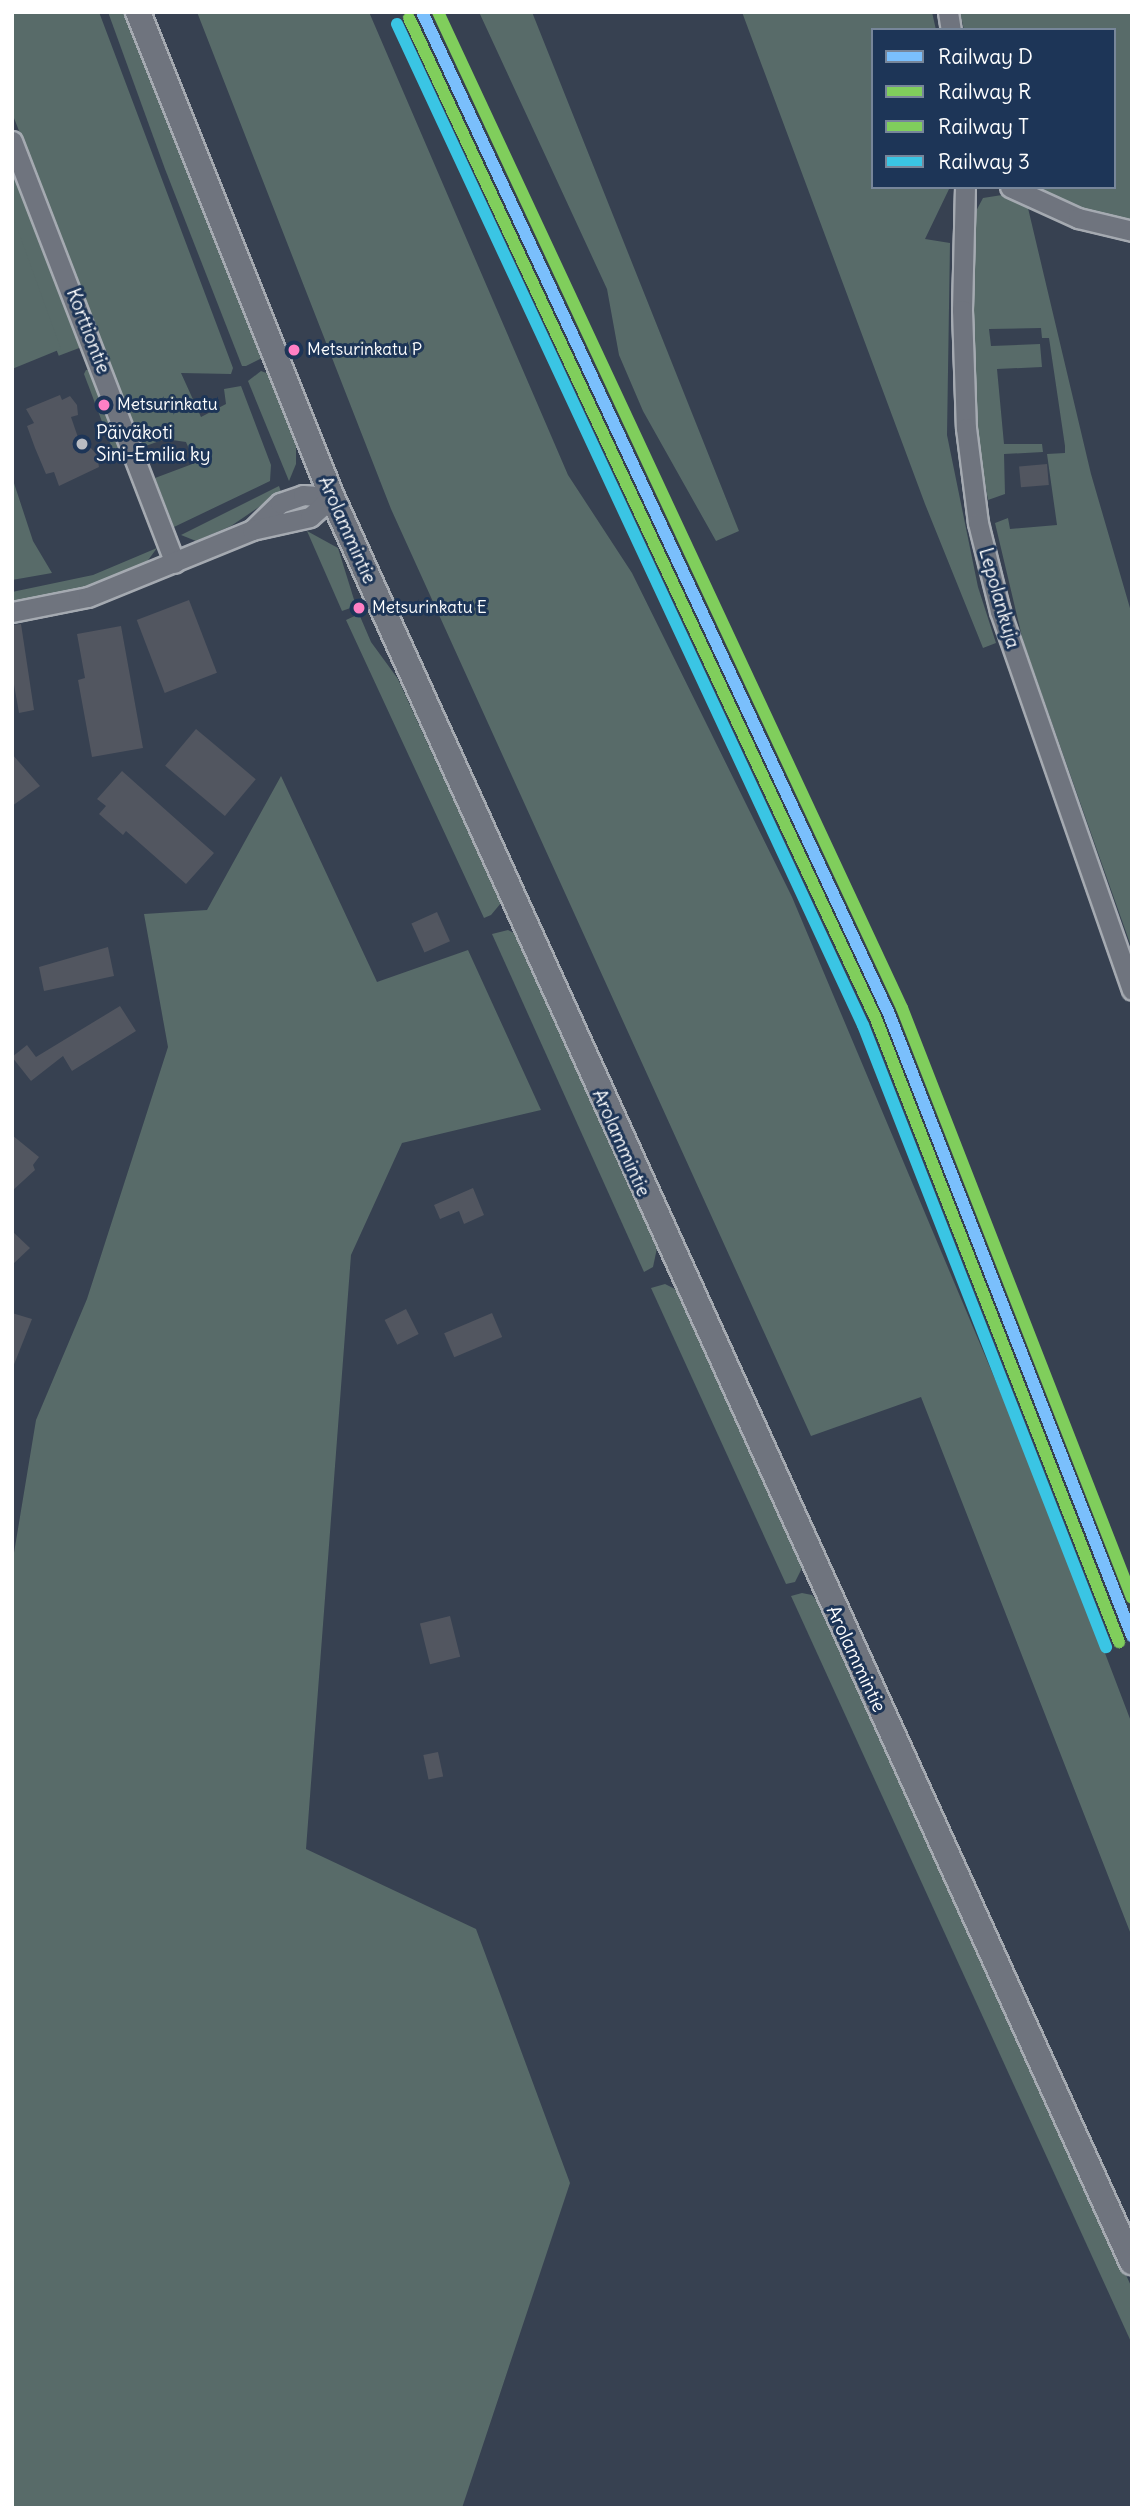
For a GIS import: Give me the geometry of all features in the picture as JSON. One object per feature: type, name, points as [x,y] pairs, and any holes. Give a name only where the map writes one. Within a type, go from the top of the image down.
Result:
[{"type":"street","name":"Arolammintie","points":[[138,12],[332,497],[1132,2262]]},
{"type":"street","name":"Korttiontie","points":[[12,141],[175,563]]},
{"type":"street","name":"Lepolankuja","points":[[965,189],[962,310],[966,428],[978,523],[1009,637],[1132,990]]},
{"type":"street","points":[[1014,189],[1078,218],[1132,231]]},
{"type":"street","points":[[12,612],[88,597],[253,530],[310,517],[332,497]]},
{"type":"shaded area","points":[[12,12],[99,12],[233,368],[231,374],[181,373],[201,417],[226,404],[224,389],[241,386],[271,465],[270,481],[174,527],[155,478],[195,463],[186,442],[165,439],[143,447],[12,113]]},
{"type":"shaded area","points":[[108,12],[126,12],[262,358],[246,366],[242,366],[165,169]]},
{"type":"shaded area","points":[[197,12],[369,12],[568,475],[632,573],[792,897],[1055,1522],[1132,1724],[1132,1937],[921,1397],[811,1436],[391,509]]},
{"type":"shaded area","points":[[479,12],[532,12],[739,531],[716,541],[643,411],[619,355],[607,289]]},
{"type":"shaded area","points":[[742,12],[932,12],[936,28],[871,28],[871,189],[949,189],[925,239],[950,243],[947,435],[978,587],[996,643],[983,648],[925,504]]},
{"type":"shaded area","points":[[960,12],[1132,12],[1132,224],[1082,212],[1032,189],[1116,189],[1116,28],[964,28]]},
{"type":"shaded area","points":[[12,167],[81,347],[59,356],[12,234]]},
{"type":"shaded area","points":[[1002,195],[1028,208],[1091,474],[1132,615],[1132,949],[1023,641],[995,523],[1008,518],[1010,529],[1057,525],[1047,454],[1065,453],[1065,446],[1049,338],[1042,338],[1041,328],[989,329],[991,346],[1040,344],[1042,367],[997,369],[1004,444],[1042,444],[1043,452],[1004,454],[1005,494],[988,500],[979,450],[972,323],[975,213],[983,198]]},
{"type":"shaded area","points":[[12,214],[61,349],[12,369]]},
{"type":"shaded area","points":[[86,370],[91,370],[123,453],[115,456],[84,374]]},
{"type":"shaded area","points":[[261,371],[269,374],[296,446],[296,464],[289,481],[248,381]]},
{"type":"shaded area","points":[[12,477],[33,541],[52,573],[12,580]]},
{"type":"shaded area","points":[[279,486],[281,492],[231,526],[196,541],[181,535]]},
{"type":"shaded area","points":[[307,531],[338,548],[356,606],[342,611]]},
{"type":"shaded area","points":[[157,548],[146,563],[98,584],[12,603],[12,592],[93,575]]},
{"type":"shaded area","points":[[359,614],[371,642],[398,679],[501,903],[491,915],[484,918],[346,620]]},
{"type":"shaded area","points":[[281,776],[377,982],[468,950],[541,1110],[402,1143],[351,1255],[306,1849],[476,1929],[570,2183],[462,2508],[12,2508],[12,1565],[36,1420],[87,1299],[168,1047],[144,914],[207,910]]},
{"type":"shaded area","points":[[508,930],[514,933],[657,1248],[653,1267],[644,1272],[492,934]]},
{"type":"shaded area","points":[[665,1284],[677,1290],[803,1566],[795,1582],[786,1584],[651,1288]]},
{"type":"shaded area","points":[[802,1593],[812,1595],[819,1603],[1132,2288],[1132,2344],[791,1596]]},
{"type":"building","points":[[60,395],[62,400],[70,396],[77,405],[78,415],[71,417],[82,449],[90,447],[97,455],[99,467],[59,486],[54,472],[46,474],[27,426],[34,423],[26,409]]},
{"type":"building","points":[[1047,464],[1049,485],[1021,487],[1019,466]]},
{"type":"building","points":[[189,600],[217,673],[165,693],[137,620]]},
{"type":"building","points":[[21,624],[34,710],[19,713],[12,673],[12,625]]},
{"type":"building","points":[[121,626],[143,748],[92,757],[78,680],[85,678],[77,634]]},
{"type":"building","points":[[196,729],[256,779],[225,816],[165,766]]},
{"type":"building","points":[[12,754],[40,786],[12,806]]},
{"type":"building","points":[[122,771],[214,853],[186,884],[126,831],[123,835],[99,814],[106,806],[97,799]]},
{"type":"building","points":[[437,912],[450,941],[424,953],[411,923]]},
{"type":"building","points":[[108,947],[114,976],[44,991],[39,967]]},
{"type":"building","points":[[120,1006],[136,1031],[72,1071],[63,1056],[31,1081],[12,1057],[27,1045],[36,1057]]},
{"type":"building","points":[[12,1135],[39,1157],[33,1165],[35,1170],[12,1191]]},
{"type":"building","points":[[473,1188],[484,1215],[464,1224],[459,1211],[440,1219],[434,1205]]},
{"type":"building","points":[[12,1231],[30,1248],[12,1265]]},
{"type":"building","points":[[406,1309],[419,1334],[397,1345],[385,1320]]},
{"type":"building","points":[[12,1313],[32,1319],[13,1367],[12,1367]]},
{"type":"building","points":[[492,1313],[502,1337],[454,1357],[444,1333]]},
{"type":"building","points":[[450,1616],[460,1657],[430,1664],[420,1623]]},
{"type":"building","points":[[438,1752],[443,1776],[429,1780],[423,1755]]},
{"type":"rail line","name":"D","points":[[422,12],[889,1014],[1132,1636]]},
{"type":"rail line","name":"T","points":[[438,12],[902,1008],[1132,1598]]},
{"type":"rail line","name":"R","points":[[409,18],[876,1019],[1119,1642]]},
{"type":"rail line","name":"3","points":[[397,24],[863,1025],[1106,1647]]},
{"type":"place","name":"Metsurinkatu P","points":[[294,350]]},
{"type":"place","name":"Metsurinkatu","points":[[104,405]]},
{"type":"place","name":"Päiväkoti Sini-Emilia ky","points":[[82,444]]},
{"type":"place","name":"Metsurinkatu E","points":[[359,608]]}]
